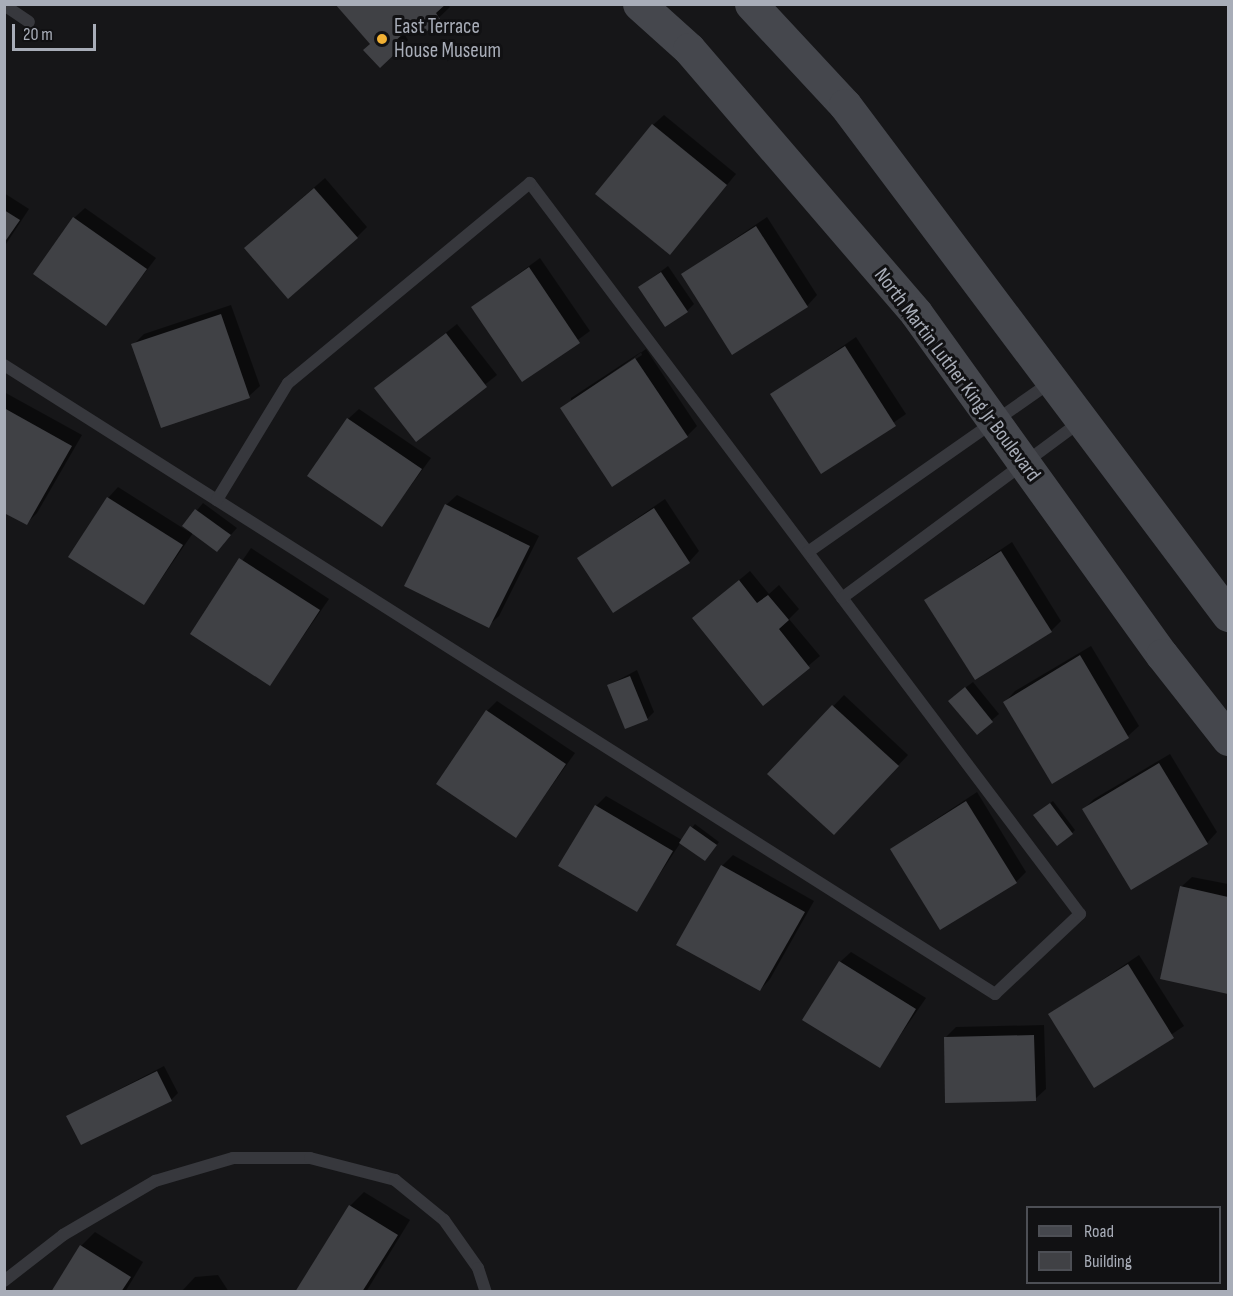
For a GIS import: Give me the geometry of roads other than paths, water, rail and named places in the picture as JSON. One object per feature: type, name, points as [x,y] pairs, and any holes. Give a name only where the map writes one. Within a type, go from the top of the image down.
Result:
[{"type":"main road","name":"North Martin Luther King Jr Boulevard","points":[[639,4],[689,49],[916,314],[1162,655],[1228,739]]},
{"type":"main road","points":[[752,4],[845,105],[1228,615]]},
{"type":"lane","points":[[4,5],[29,22]]},
{"type":"lane","points":[[4,365],[994,994],[1080,914],[530,183],[288,384],[217,500]]},
{"type":"lane","points":[[808,552],[1053,381]]},
{"type":"lane","points":[[842,598],[1082,420]]},
{"type":"lane","points":[[4,1281],[63,1234],[155,1181],[232,1158],[310,1158],[395,1180],[444,1220],[478,1268],[486,1292]]},
{"type":"place","name":"East Terrace House Museum","points":[[382,39]]}]
